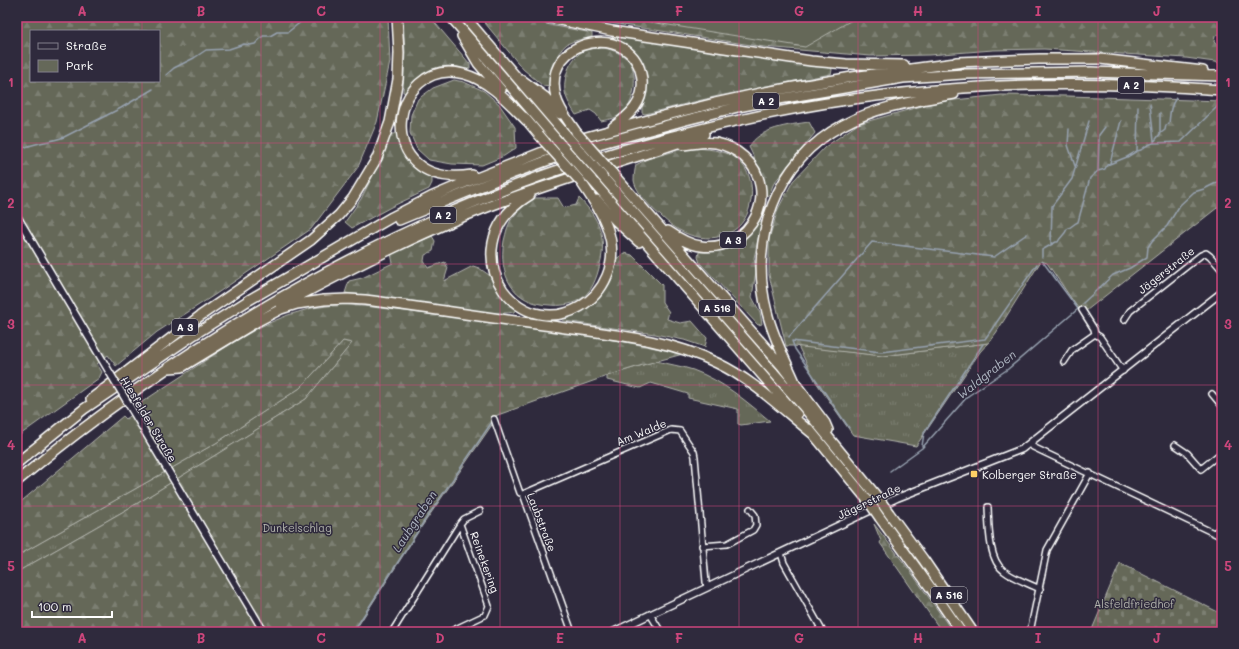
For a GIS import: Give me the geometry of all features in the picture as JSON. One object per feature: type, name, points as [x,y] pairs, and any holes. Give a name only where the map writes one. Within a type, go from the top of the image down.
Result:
[{"type":"highway","name":"A 3","points":[[17,463],[84,409],[92,397],[200,316],[311,240],[334,220],[352,198],[377,158],[390,122],[398,79],[399,47],[397,17]]},
{"type":"highway","points":[[450,17],[478,63],[545,142],[616,221],[662,260]]},
{"type":"highway","name":"A 516","points":[[450,17],[812,433],[880,518],[930,586],[961,632]]},
{"type":"highway","points":[[465,17],[512,73],[532,86],[545,97],[576,132]]},
{"type":"highway","points":[[545,17],[612,31],[811,61],[866,65],[1039,59],[1100,59],[1191,68],[1222,75]]},
{"type":"highway","points":[[576,132],[558,101],[555,85],[557,72],[562,60],[572,50],[584,44],[599,42],[612,44],[629,54],[637,66],[642,83],[640,98],[634,110],[605,132]]},
{"type":"highway","points":[[335,251],[392,217],[431,197],[568,142],[659,117],[765,92],[867,75],[963,62]]},
{"type":"highway","points":[[488,173],[464,177],[449,177],[430,172],[418,163],[406,147],[403,140],[401,126],[404,105],[411,94],[420,84],[436,75],[454,72],[464,74],[479,80],[496,91],[527,121]]},
{"type":"highway","name":"A 2","points":[[84,409],[192,336],[249,300],[335,251],[382,227],[431,206],[574,151],[738,107],[903,78],[1006,72],[1106,72],[1222,75]]},
{"type":"highway","name":"A 516","points":[[512,73],[832,440],[890,513],[973,632]]},
{"type":"highway","name":"A 2","points":[[165,369],[237,323],[328,271],[378,245],[472,203],[575,164],[665,138],[745,118],[800,107],[937,90],[996,86],[1066,84],[1222,90]]},
{"type":"highway","points":[[796,382],[776,340],[769,320],[763,296],[761,269],[762,248],[767,219],[777,194],[792,169],[806,152],[824,136],[845,124],[866,115],[887,107],[996,86]]},
{"type":"highway","points":[[17,481],[70,438],[165,369],[182,367],[240,328],[348,270],[475,212],[551,184],[664,148],[745,118]]},
{"type":"highway","name":"A 3","points":[[576,132],[653,219],[670,232],[687,242],[701,246],[716,246],[734,240],[748,229],[756,215],[760,203],[760,189],[756,175],[750,164],[735,150],[723,145],[710,143],[664,148]]},
{"type":"highway","points":[[551,184],[522,200],[508,213],[498,229],[493,242],[492,253],[494,271],[498,281],[511,299],[529,310],[542,314],[555,314],[574,310],[591,300],[604,284],[610,267],[611,246],[606,224],[581,182]]},
{"type":"highway","points":[[653,219],[796,382],[825,423],[832,440]]},
{"type":"highway","points":[[192,360],[203,355],[258,321],[288,307],[324,300],[365,300],[603,333],[647,340],[675,347],[706,358],[737,373],[766,394],[812,433]]},
{"type":"street","name":"Hiesfelder Straße","points":[[17,216],[264,632]]},
{"type":"street","name":"Jägerstraße","points":[[1124,320],[1130,311],[1204,253],[1210,256],[1222,270]]},
{"type":"street","name":"Jägerstraße","points":[[613,632],[897,498],[1022,450],[1222,292]]},
{"type":"street","points":[[1082,310],[1095,334],[1100,337],[1122,371]]},
{"type":"street","points":[[1064,362],[1072,350],[1095,334]]},
{"type":"street","points":[[1212,394],[1222,406]]},
{"type":"street","name":"Laubstraße","points":[[494,419],[520,493],[523,494],[572,632]]},
{"type":"street","name":"Am Walde","points":[[523,494],[671,430],[676,430],[682,433],[694,454],[702,546],[706,582],[708,587]]},
{"type":"street","points":[[1030,444],[1033,447],[1222,537]]},
{"type":"street","points":[[1175,445],[1186,453],[1201,469],[1222,452]]},
{"type":"street","points":[[1030,632],[1050,545],[1090,473]]},
{"type":"street","points":[[988,507],[989,531],[994,560],[1004,571],[1040,589]]},
{"type":"street","points":[[702,546],[726,544],[753,530],[756,525],[755,515],[750,509]]},
{"type":"street","name":"Reinekering","points":[[394,631],[460,524],[464,519],[480,511]]},
{"type":"street","name":"Reinekering","points":[[449,632],[485,615],[489,606],[460,524]]},
{"type":"street","points":[[1214,533],[1222,527]]},
{"type":"street","points":[[781,553],[784,564],[822,630],[816,632]]},
{"type":"street","points":[[650,614],[661,632]]},
{"type":"green space","points":[[17,17],[388,17],[390,62],[377,122],[358,167],[311,229],[216,294],[157,332],[116,366],[108,355],[97,364],[102,372],[99,378],[17,437]]},
{"type":"green space","points":[[403,17],[430,17],[470,64],[470,68],[451,68],[432,73],[415,84],[406,93],[403,92],[405,52]]},
{"type":"green space","points":[[480,17],[521,17],[550,25],[592,33],[592,37],[567,44],[563,48],[554,64],[550,87],[543,86],[523,69]]},
{"type":"green space","points":[[572,17],[1222,17],[1222,32],[1215,36],[1214,42],[1222,49],[1222,63],[1186,58],[1044,49],[993,50],[929,55],[870,56],[764,47]]},
{"type":"green space","points":[[619,17],[857,17],[805,47]]},
{"type":"green space","points":[[615,36],[734,55],[823,65],[831,67],[832,70],[831,74],[714,97],[645,114],[642,113],[642,108],[646,90],[629,49],[612,38]]},
{"type":"green space","points":[[604,48],[624,56],[629,61],[634,73],[634,87],[631,102],[624,112],[611,119],[601,121],[596,114],[590,110],[576,115],[566,96],[565,82],[566,75],[572,61],[577,56],[583,51],[589,49]]},
{"type":"green space","points":[[454,80],[464,82],[484,91],[499,104],[515,127],[516,148],[504,156],[482,165],[452,164],[429,160],[417,149],[410,133],[411,115],[418,99],[433,88]]},
{"type":"green space","points":[[1001,95],[1222,101],[1222,204],[1082,314],[1047,263],[1041,261],[996,333],[988,343],[883,356],[786,346],[769,275],[769,239],[778,209],[793,181],[825,147],[858,124],[936,102]]},
{"type":"green space","points":[[809,122],[815,133],[774,183],[769,195],[765,197],[759,171],[749,147],[760,136],[775,128]]},
{"type":"green space","points":[[397,133],[404,154],[422,171],[432,176],[432,183],[429,189],[352,228],[345,222],[361,199],[378,165],[389,135]]},
{"type":"green space","points":[[686,148],[709,149],[731,155],[742,163],[748,174],[751,182],[751,196],[747,215],[741,224],[725,235],[706,238],[678,230],[657,213],[637,189],[634,180],[636,165],[647,159]]},
{"type":"green space","points":[[534,198],[558,198],[564,208],[576,205],[579,198],[592,213],[600,228],[602,237],[602,254],[599,269],[591,289],[584,297],[572,303],[550,305],[537,303],[526,299],[511,285],[506,276],[503,265],[503,253],[504,241],[510,221],[516,213]]},
{"type":"green space","points":[[758,220],[762,222],[754,258],[756,271],[752,297],[760,312],[762,324],[758,325],[700,263],[698,257],[699,252],[719,251],[733,246],[746,236]]},
{"type":"green space","points":[[432,236],[435,241],[433,251],[425,255],[424,261],[428,268],[445,262],[448,268],[444,281],[473,266],[479,268],[489,275],[495,285],[516,307],[514,312],[496,313],[466,310],[345,293],[349,281],[362,278],[393,263],[391,254]]},
{"type":"green space","points":[[625,253],[632,255],[662,285],[662,302],[669,312],[667,319],[680,323],[692,321],[707,338],[705,347],[684,340],[655,334],[564,321],[559,318],[582,310],[596,300],[611,281],[616,259]]},
{"type":"green space","name":"Dunkelschlag","points":[[343,304],[554,330],[631,343],[683,354],[607,376],[495,416],[496,419],[420,529],[354,632],[17,632],[17,572],[138,503],[306,399],[352,343],[343,341],[300,388],[216,443],[17,556],[17,505],[123,416],[126,419],[141,408],[139,404],[235,341],[262,326],[288,315],[312,308]]},
{"type":"green space","points":[[343,341],[352,343],[306,399],[138,503],[17,572],[17,556],[216,443],[300,388]]},
{"type":"green space","points":[[988,343],[980,352],[916,446],[853,435],[816,382],[798,346],[883,356]]},
{"type":"green space","points":[[656,361],[693,370],[714,380],[734,392],[770,421],[741,425],[738,424],[738,409],[688,398],[688,394],[651,383],[640,388],[607,380],[607,376]]},
{"type":"green space","points":[[874,524],[911,572],[953,632],[942,632],[880,543],[881,541]]},
{"type":"green space","name":"Alsfeldfriedhof","points":[[1120,563],[1222,614],[1222,632],[1091,632]]},
{"type":"waterway","points":[[166,75],[174,68],[206,50],[229,49],[244,44],[255,44],[263,36],[270,36],[277,32],[288,32],[307,17]]},
{"type":"waterway","points":[[844,17],[845,21]]},
{"type":"waterway","points":[[17,151],[34,144],[64,137],[121,108],[153,89]]},
{"type":"waterway","points":[[1042,257],[1042,250],[1058,242],[1067,229],[1078,222],[1090,178],[1098,171],[1105,169],[1107,165],[1127,157],[1153,143],[1165,130],[1166,125],[1169,124],[1171,107],[1176,98]]},
{"type":"waterway","points":[[1150,104],[1154,141]]},
{"type":"waterway","points":[[1153,143],[1181,142],[1219,105]]},
{"type":"waterway","points":[[1137,150],[1138,106]]},
{"type":"waterway","points":[[1160,113],[1160,133]]},
{"type":"waterway","points":[[1051,244],[1052,206],[1072,179],[1089,121]]},
{"type":"waterway","points":[[1110,163],[1121,121]]},
{"type":"waterway","points":[[1098,171],[1099,135],[1105,127]]},
{"type":"waterway","points":[[1069,129],[1068,145],[1075,166]]},
{"type":"waterway","name":"Waldgraben","points":[[1083,303],[1113,275],[1130,268],[1147,257],[1148,247],[1152,241],[1167,226],[1180,205],[1194,192],[1222,180]]},
{"type":"waterway","points":[[789,337],[872,242],[994,257],[1027,234]]},
{"type":"waterway","name":"Waldgraben","points":[[890,471],[922,448],[968,396],[1008,369],[1078,309],[1043,262]]},
{"type":"waterway","points":[[849,428],[795,349],[792,341],[881,352],[985,339],[1037,264]]},
{"type":"waterway","points":[[922,446],[924,433],[983,344]]},
{"type":"waterway","name":"Laubgraben","points":[[353,632],[423,523],[492,422]]},
{"type":"place","name":"Kolberger Straße","points":[[974,474]]}]
